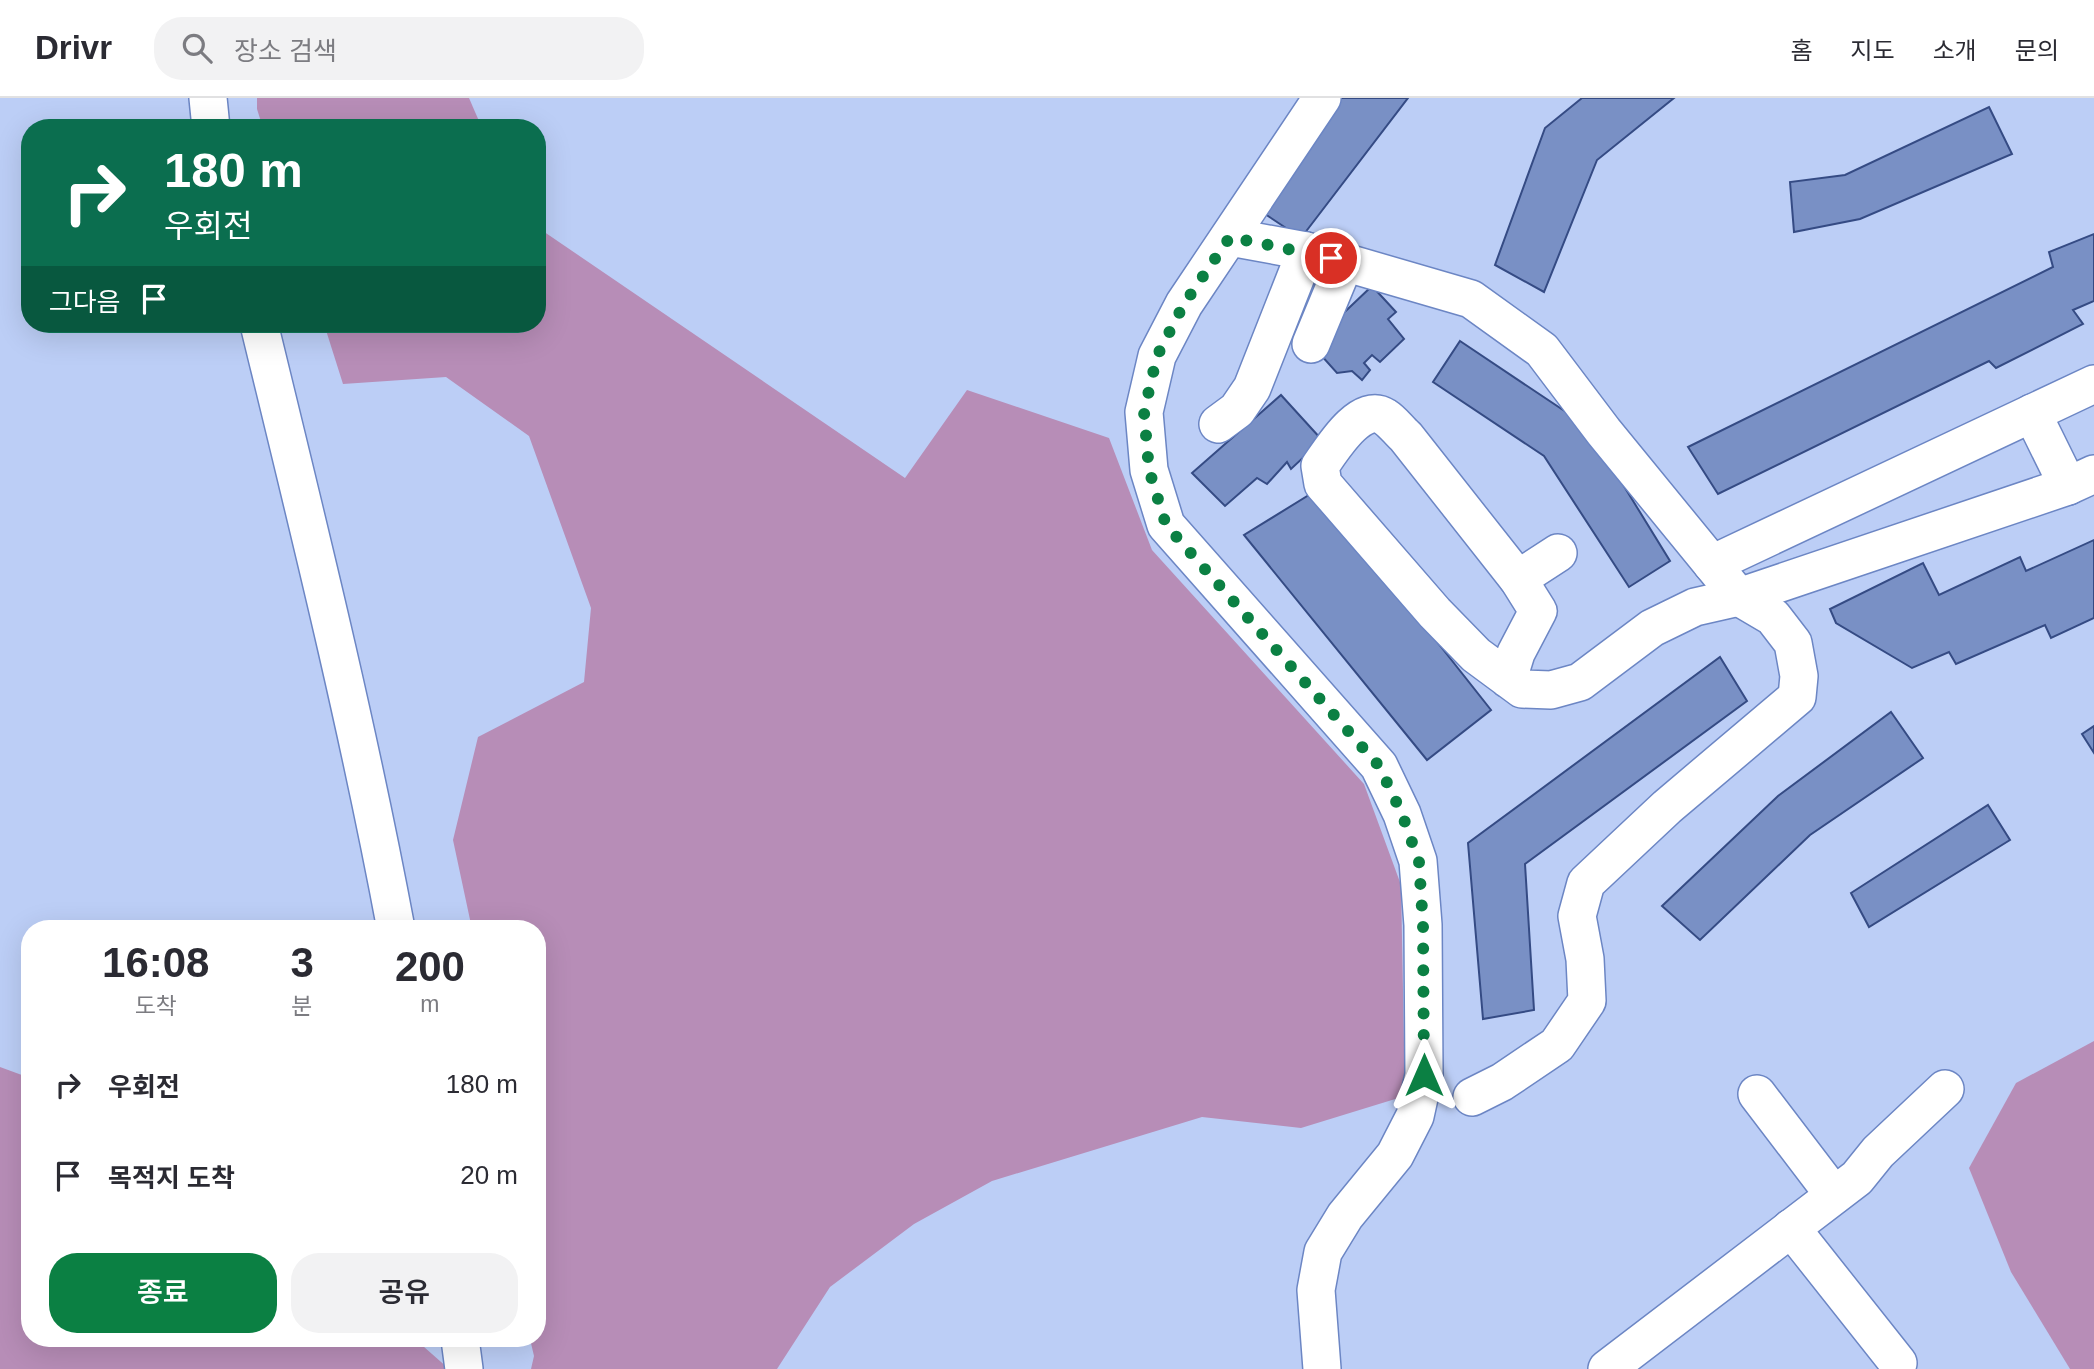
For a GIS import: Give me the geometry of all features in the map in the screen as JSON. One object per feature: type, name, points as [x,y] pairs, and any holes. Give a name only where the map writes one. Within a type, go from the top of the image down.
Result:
[{"type":"street","points":[[208,98],[210,119]]},
{"type":"street","points":[[1322,98],[1184,304],[1157,356],[1144,412],[1149,470],[1166,525],[1379,766],[1402,814],[1419,862],[1423,925],[1424,1075],[1415,1116],[1395,1155],[1345,1216],[1323,1252],[1315,1290],[1322,1369]]},
{"type":"street","points":[[1230,237],[1307,251],[1471,299],[1542,350],[1740,597],[1773,617],[1793,643],[1800,676],[1797,697],[1667,807],[1586,883],[1577,916],[1585,959],[1587,1001],[1557,1045],[1502,1082],[1472,1097]]},
{"type":"street","points":[[1218,424],[1237,410],[1252,388],[1307,251]]},
{"type":"street","points":[[1311,344],[1345,262]]},
{"type":"street","points":[[261,333],[329,608],[376,822],[394,920]]},
{"type":"street","points":[[1712,564],[2094,384]]},
{"type":"street","points":[[1508,679],[1516,653],[1538,611],[1518,579],[1406,437],[1385,416],[1373,413],[1358,419],[1320,466],[1323,484],[1476,655],[1508,679],[1522,689],[1551,691],[1580,682],[1652,628],[1695,607],[1740,597],[2081,480],[2032,413]]},
{"type":"street","points":[[1518,579],[1558,553]]},
{"type":"street","points":[[1607,1369],[1857,1178],[1878,1152],[1945,1089]]},
{"type":"street","points":[[1757,1094],[1834,1195]]},
{"type":"street","points":[[1791,1228],[1898,1363]]},
{"type":"street","points":[[461,1347],[464,1369]]},
{"type":"shaded area","points":[[257,98],[469,98],[478,119],[260,119]]},
{"type":"shaded area","points":[[546,233],[905,478],[967,390],[1109,438],[1152,550],[1364,784],[1401,885],[1405,1096],[1301,1128],[1202,1117],[992,1181],[914,1224],[830,1287],[777,1369],[531,1369],[534,1356],[532,1347],[546,1347],[546,920],[470,920],[453,840],[478,737],[584,682],[591,608],[529,436],[446,377],[343,384],[327,333],[546,333]]},
{"type":"shaded area","points":[[2094,1041],[2094,1369],[2070,1369],[2011,1272],[1969,1168],[2016,1083]]},
{"type":"shaded area","points":[[0,1067],[21,1075],[21,1347],[424,1347],[449,1369],[0,1369]]},
{"type":"building","points":[[1340,98],[1408,98],[1301,238],[1259,210]]},
{"type":"building","points":[[1582,98],[1674,98],[1597,160],[1544,292],[1495,265],[1545,128]]},
{"type":"building","points":[[1989,107],[2012,154],[1860,219],[1794,232],[1790,182],[1845,175]]},
{"type":"building","points":[[2094,234],[2094,301],[2073,310],[2083,324],[1996,368],[1989,361],[1718,494],[1688,447],[2053,267],[2049,252]]},
{"type":"building","points":[[1372,286],[1396,312],[1388,319],[1404,339],[1380,362],[1372,355],[1364,363],[1370,370],[1362,380],[1352,371],[1337,373],[1311,344]]},
{"type":"building","points":[[1460,341],[1587,426],[1670,561],[1629,587],[1544,456],[1433,382]]},
{"type":"building","points":[[1281,395],[1322,440],[1291,469],[1287,462],[1267,484],[1257,478],[1225,506],[1192,473]]},
{"type":"building","points":[[1317,490],[1491,710],[1427,760],[1244,535]]},
{"type":"building","points":[[2094,540],[2094,618],[2051,638],[2045,625],[1956,664],[1949,652],[1912,668],[1836,623],[1830,609],[1923,563],[1939,595],[2020,557],[2026,571]]},
{"type":"building","points":[[1720,657],[1747,701],[1525,864],[1534,1010],[1483,1019],[1468,843]]},
{"type":"building","points":[[1891,712],[1923,758],[1810,835],[1700,940],[1662,906],[1778,796]]},
{"type":"building","points":[[2094,726],[2094,753],[2082,734]]},
{"type":"building","points":[[1988,805],[2010,840],[1869,927],[1851,893]]},
{"type":"route","points":[[1331,258],[1230,237],[1184,304],[1157,356],[1144,412],[1149,470],[1166,525],[1379,766],[1402,814],[1419,862],[1423,925],[1424,1075]]}]
